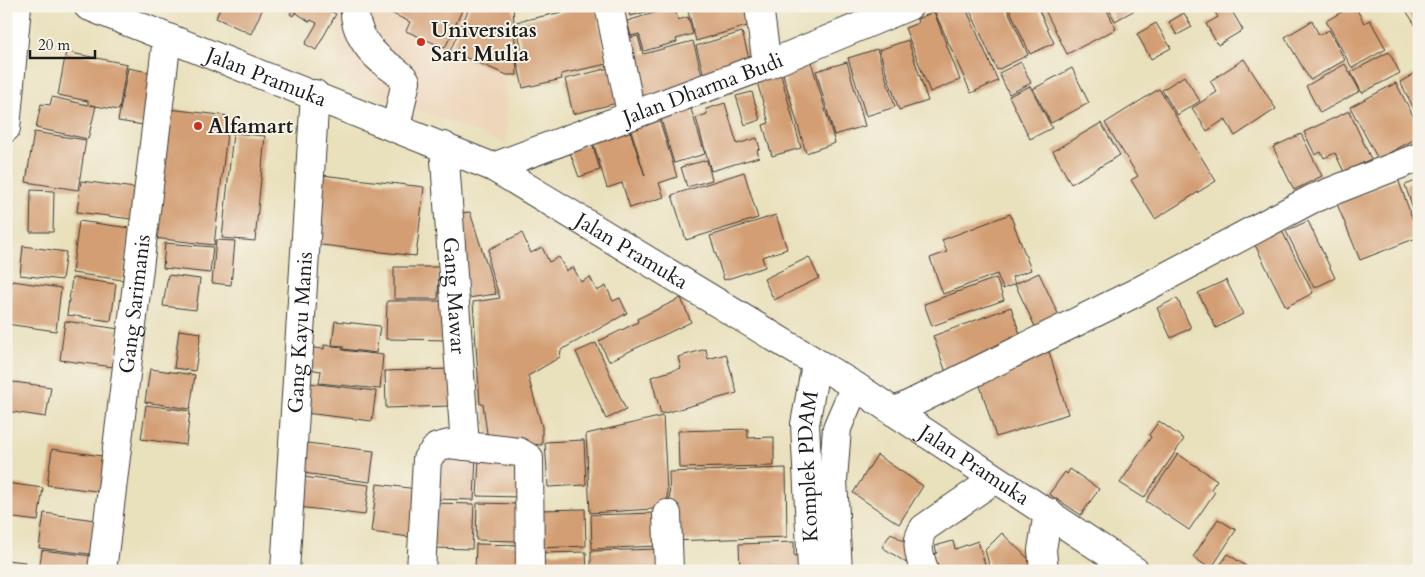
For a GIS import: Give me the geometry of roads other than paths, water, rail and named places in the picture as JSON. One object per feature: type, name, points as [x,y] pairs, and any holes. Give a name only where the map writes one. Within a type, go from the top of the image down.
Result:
[{"type":"street","points":[[6,128],[17,6]]},
{"type":"street","name":"Jalan Pramuka","points":[[88,6],[315,94],[493,167],[855,386],[1135,571]]},
{"type":"street","points":[[355,6],[354,19],[364,40],[374,54],[397,70],[406,81],[396,127]]},
{"type":"street","points":[[609,6],[631,114]]},
{"type":"street","points":[[759,6],[767,64]]},
{"type":"street","name":"Jalan Dharma Budi","points":[[493,167],[767,64],[909,6]]},
{"type":"street","name":"Gang Sarimanis","points":[[102,571],[167,38]]},
{"type":"street","name":"Gang Kayu Manis","points":[[285,571],[315,94]]},
{"type":"street","name":"Gang Mawar","points":[[444,146],[465,446]]},
{"type":"street","points":[[894,412],[1135,293],[1312,199],[1419,157]]},
{"type":"street","name":"Komplek PDAM","points":[[812,571],[805,424],[816,364]]},
{"type":"street","name":"Komplek PDAM","points":[[838,571],[833,480],[837,428],[855,386]]},
{"type":"street","points":[[805,424],[837,428]]},
{"type":"street","points":[[421,571],[427,459],[437,447],[449,444],[519,452],[529,458],[530,571]]},
{"type":"street","points":[[924,571],[918,548],[920,534],[924,528],[995,478]]},
{"type":"street","points":[[1044,571],[1042,550],[1048,512]]},
{"type":"street","points":[[667,514],[669,571]]},
{"type":"place","name":"Universitas Sari Mulia","points":[[421,42]]},
{"type":"place","name":"Alfamart","points":[[198,126]]}]
